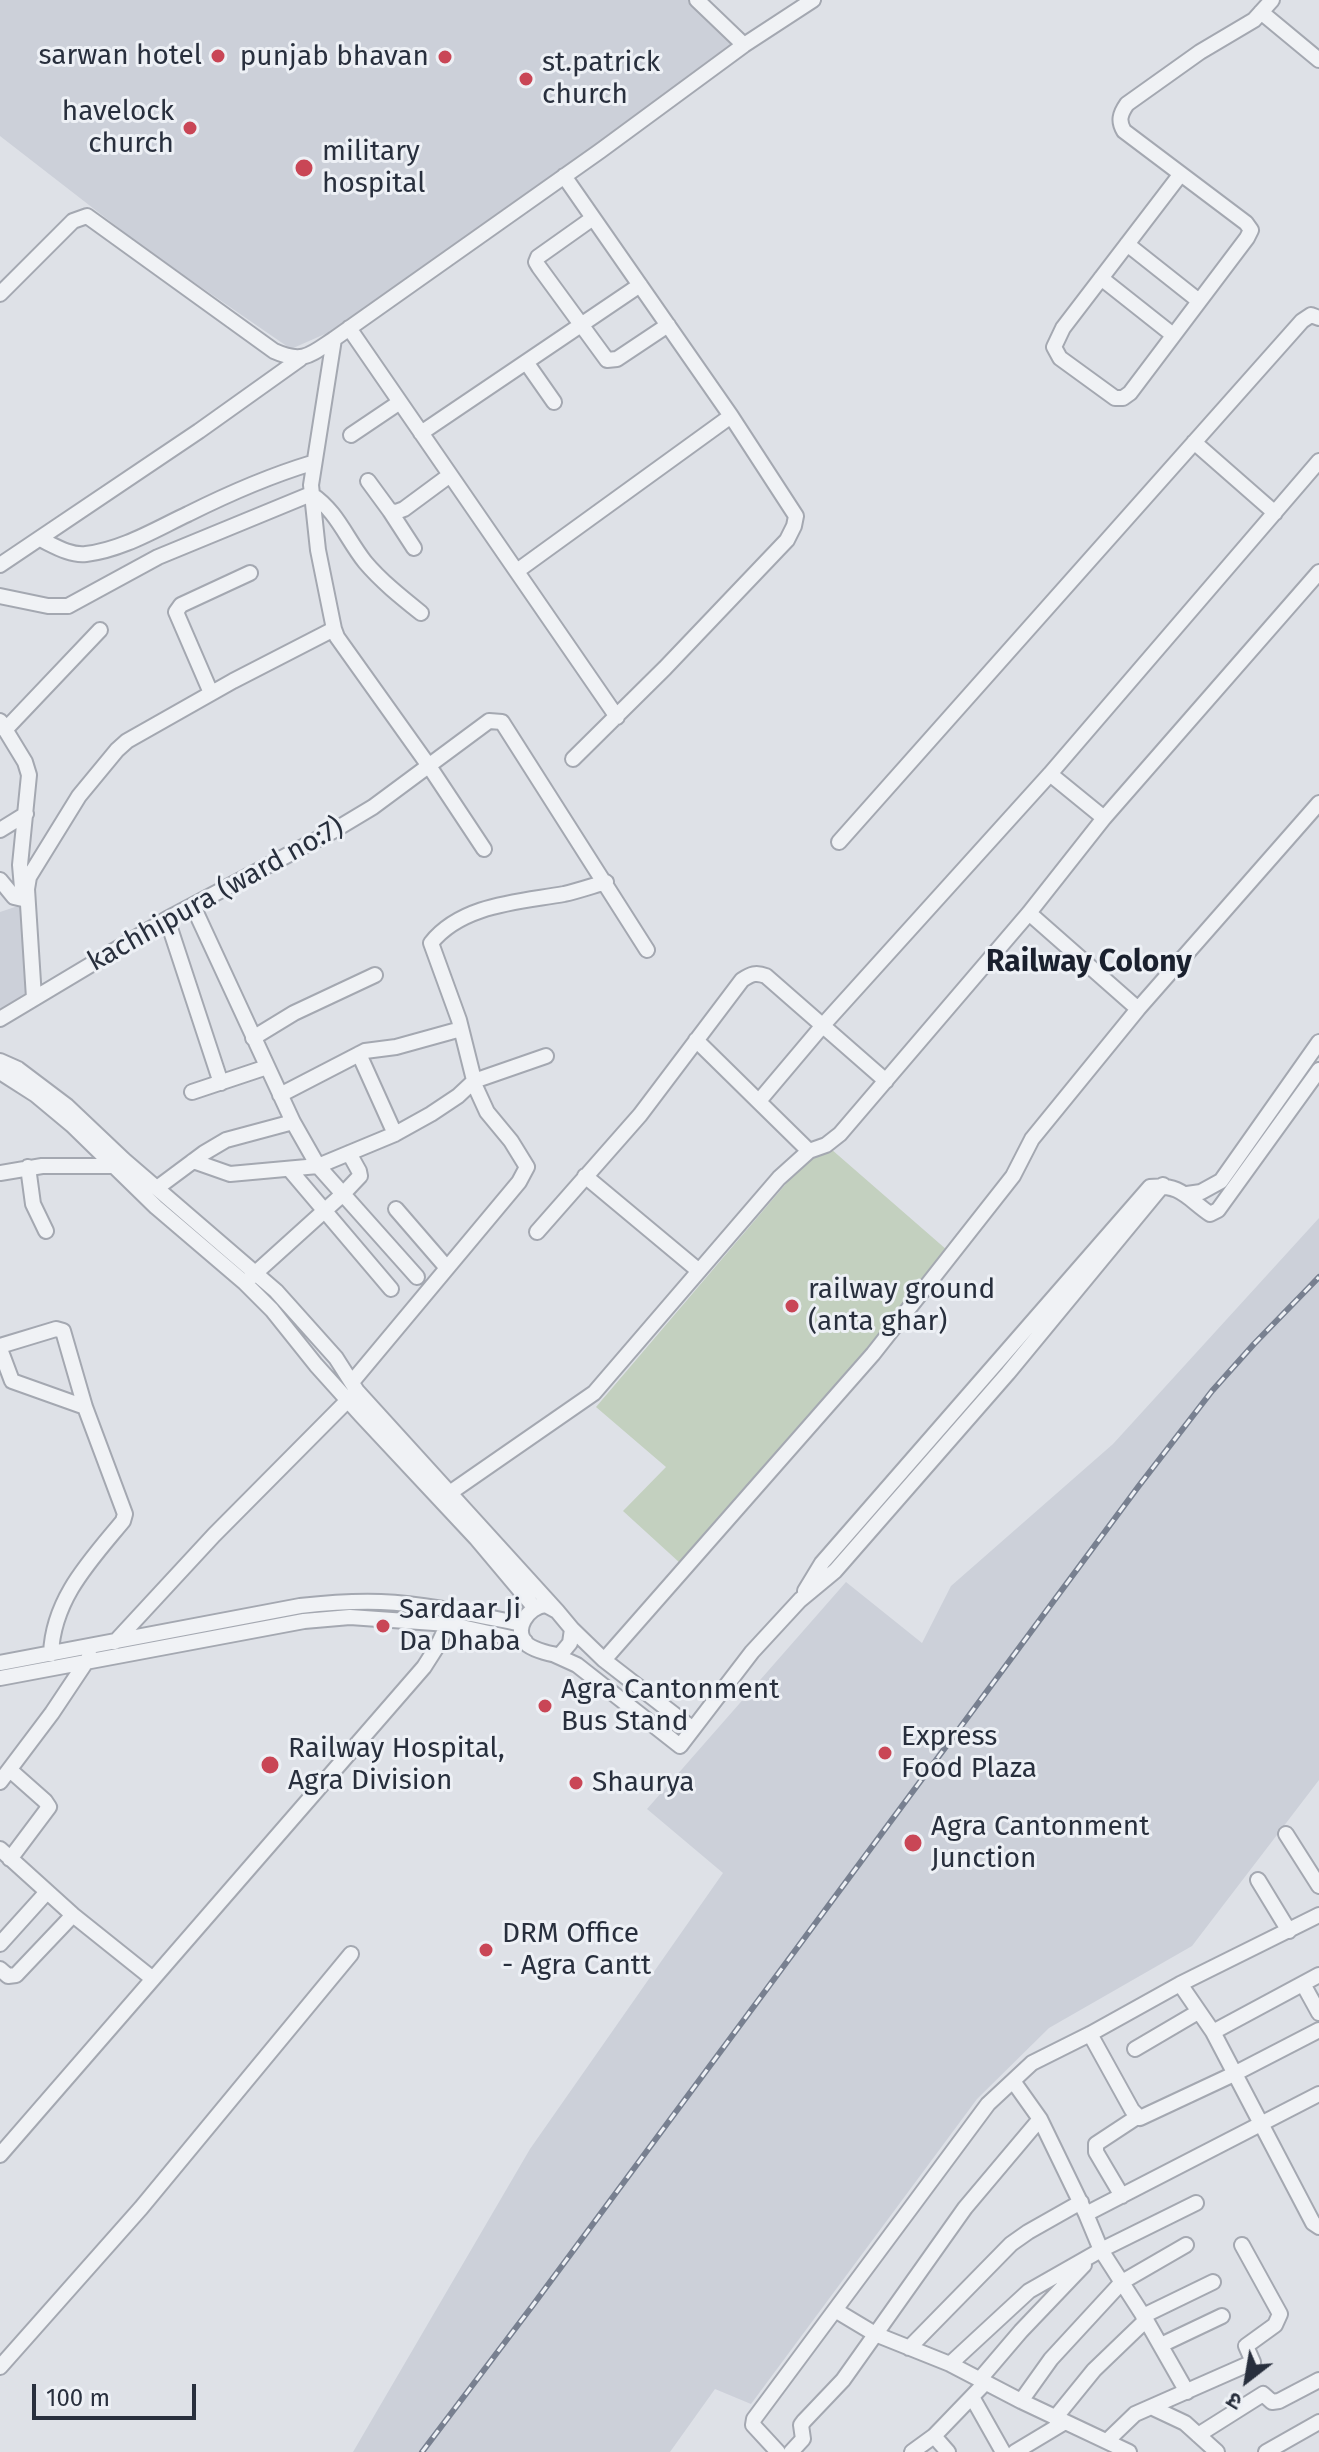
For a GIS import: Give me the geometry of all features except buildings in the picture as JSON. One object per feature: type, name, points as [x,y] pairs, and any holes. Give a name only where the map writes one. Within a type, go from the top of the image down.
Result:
[{"type":"street","points":[[697,0],[744,45]]},
{"type":"street","points":[[0,565],[300,359],[334,339],[744,45],[813,0]]},
{"type":"street","points":[[1180,175],[1063,328],[1056,342],[1055,352],[1060,358],[1120,399],[1130,393],[1251,230],[1246,223],[1124,131],[1120,125],[1120,115],[1127,104],[1200,52],[1254,20],[1272,0]]},
{"type":"street","points":[[1261,12],[1319,60]]},
{"type":"street","points":[[564,176],[731,416],[796,516],[792,532],[617,717],[573,759]]},
{"type":"street","points":[[0,294],[73,221],[87,216],[274,351],[300,359]]},
{"type":"street","points":[[593,218],[542,253],[536,262],[602,356],[611,361],[668,325]]},
{"type":"street","points":[[1127,244],[1199,301]]},
{"type":"street","points":[[1101,278],[1173,335]]},
{"type":"street","points":[[421,433],[640,285]]},
{"type":"street","points":[[839,842],[1302,321],[1316,312]]},
{"type":"street","points":[[349,328],[617,717]]},
{"type":"street","points":[[334,339],[312,463],[311,494],[318,550],[334,629],[484,849]]},
{"type":"street","points":[[526,362],[554,402]]},
{"type":"street","points":[[351,435],[400,402]]},
{"type":"street","points":[[517,571],[731,416]]},
{"type":"street","points":[[1194,442],[1275,513]]},
{"type":"street","points":[[759,1101],[824,1024],[1050,774],[1319,461]]},
{"type":"street","points":[[40,539],[76,554],[105,549],[140,538],[280,473],[312,463]]},
{"type":"street","points":[[390,511],[404,509],[450,475]]},
{"type":"street","points":[[368,481],[414,548]]},
{"type":"street","points":[[0,596],[48,606],[74,604],[158,557],[311,494]]},
{"type":"street","points":[[311,494],[329,508],[373,570],[421,613]]},
{"type":"street","points":[[446,1496],[594,1393],[779,1178],[809,1151],[833,1141],[1029,913],[1104,818],[1319,572]]},
{"type":"street","points":[[211,693],[176,612],[181,605],[250,573]]},
{"type":"street","points":[[34,998],[27,883],[79,796],[127,741],[334,629]]},
{"type":"street","points":[[27,897],[20,881],[29,775],[25,762],[2,725],[100,630]]},
{"type":"street","name":"kachhipura (ward no:7)","points":[[0,1019],[167,919],[373,807],[489,721],[502,722],[606,882]]},
{"type":"street","points":[[1050,774],[1104,818]]},
{"type":"street","points":[[604,1660],[873,1354],[1013,1176],[1032,1139],[1138,1009],[1319,803]]},
{"type":"street","points":[[0,830],[26,814]]},
{"type":"street","points":[[0,880],[14,897],[27,897]]},
{"type":"street","points":[[153,1979],[46,1893],[5,1854],[49,1807],[45,1801],[5,1776],[96,1660],[352,1391],[447,1268],[519,1182],[527,1167],[487,1112],[474,1081],[461,1029],[432,947],[434,939],[463,919],[505,903],[569,893],[606,882],[647,950]]},
{"type":"street","points":[[193,906],[280,1095],[318,1166],[417,1277]]},
{"type":"street","points":[[1029,913],[1138,1009]]},
{"type":"street","points":[[167,919],[221,1083]]},
{"type":"street","points":[[537,1232],[640,1115],[742,980],[751,974],[766,976],[886,1081]]},
{"type":"street","points":[[253,1038],[294,1013],[375,975]]},
{"type":"street","points":[[280,1095],[359,1054],[461,1029]]},
{"type":"street","points":[[696,1040],[809,1151]]},
{"type":"street","points":[[1187,1194],[1201,1192],[1221,1181],[1319,1042]]},
{"type":"street","points":[[359,1054],[395,1134]]},
{"type":"street","points":[[193,1161],[230,1174],[318,1166],[395,1134],[442,1108],[474,1081],[546,1056]]},
{"type":"street","points":[[0,1061],[18,1069],[67,1106],[156,1207],[251,1278],[276,1291],[336,1358],[352,1391],[572,1629],[604,1660],[693,1729]]},
{"type":"street","points":[[192,1092],[267,1067]]},
{"type":"street","points":[[0,1663],[300,1606],[383,1602],[451,1618],[525,1641],[577,1665],[678,1746],[752,1652],[800,1600],[822,1563],[1150,1187],[1163,1185],[1187,1194],[1210,1214],[1218,1210],[1319,1070]]},
{"type":"street","points":[[0,1072],[36,1095],[119,1163],[157,1188],[251,1278]]},
{"type":"street","points":[[1283,1094],[1296,1102]]},
{"type":"street","points":[[157,1188],[226,1140],[293,1122]]},
{"type":"street","points":[[251,1278],[360,1176],[349,1153]]},
{"type":"street","points":[[0,1173],[28,1167],[119,1163]]},
{"type":"street","points":[[28,1167],[33,1204],[46,1231]]},
{"type":"street","points":[[290,1170],[391,1289]]},
{"type":"street","points":[[585,1176],[699,1271]]},
{"type":"street","points":[[396,1209],[447,1268]]},
{"type":"street","points":[[51,1654],[62,1602],[123,1521],[125,1514],[85,1407],[63,1331],[56,1329],[0,1347],[5,1378],[85,1407]]},
{"type":"street","points":[[446,1496],[534,1607]]},
{"type":"street","points":[[525,1641],[522,1624],[534,1607],[546,1605],[557,1611]]},
{"type":"street","points":[[0,1678],[304,1621],[350,1617],[451,1618],[522,1624]]},
{"type":"street","points":[[0,2155],[424,1667],[451,1618]]},
{"type":"street","points":[[555,1655],[564,1653],[570,1643],[572,1629]]},
{"type":"street","points":[[94,1645],[96,1660]]},
{"type":"street","points":[[1286,1834],[1319,1886]]},
{"type":"street","points":[[1258,1880],[1289,1931]]},
{"type":"street","points":[[0,1944],[46,1893]]},
{"type":"street","points":[[0,1969],[8,1976],[16,1975],[73,1915]]},
{"type":"street","points":[[778,2452],[753,2422],[988,2104],[1032,2063],[1319,1915]]},
{"type":"street","points":[[0,2367],[141,2208],[351,1954]]},
{"type":"street","points":[[1213,2032],[1319,1975]]},
{"type":"street","points":[[1180,1984],[1213,2032],[1313,2223],[1319,2227]]},
{"type":"street","points":[[1303,1984],[1319,2013]]},
{"type":"street","points":[[1135,2049],[1198,2012]]},
{"type":"street","points":[[1122,2196],[1096,2152],[1096,2144],[1137,2117],[1234,2074],[1319,2030]]},
{"type":"street","points":[[1090,2034],[1137,2117]]},
{"type":"street","points":[[1013,2081],[1040,2119],[1084,2208],[1098,2251],[1145,2318],[1187,2392]]},
{"type":"street","points":[[909,2348],[1011,2244],[1084,2208],[1122,2196],[1319,2094]]},
{"type":"street","points":[[791,2452],[803,2439],[801,2425],[843,2380],[965,2208],[1040,2119]]},
{"type":"street","points":[[950,2364],[1029,2291],[1098,2251],[1196,2203]]},
{"type":"street","points":[[1021,2401],[1051,2359],[1122,2282],[1186,2245]]},
{"type":"street","points":[[1107,2441],[1131,2417],[1252,2363],[1246,2346],[1275,2325],[1280,2314],[1242,2245]]},
{"type":"street","points":[[912,2452],[934,2436],[972,2397],[1021,2331],[1098,2251]]},
{"type":"street","points":[[1015,2452],[1060,2420],[1094,2370],[1145,2318],[1213,2282]]},
{"type":"street","points":[[835,2310],[875,2334],[950,2364],[1129,2452]]},
{"type":"street","points":[[1161,2345],[1222,2316]]},
{"type":"street","points":[[1198,2435],[1263,2394],[1272,2402],[1279,2401],[1319,2380]]},
{"type":"street","points":[[972,2397],[1003,2452]]},
{"type":"street","points":[[1151,2407],[1185,2423],[1217,2452]]},
{"type":"street","points":[[1266,2452],[1319,2422]]},
{"type":"street","points":[[934,2436],[948,2452]]},
{"type":"shaded area","name":"military hospital","points":[[0,0],[692,0],[738,47],[343,326],[291,349],[147,250],[0,136]]},
{"type":"shaded area","points":[[27,903],[34,998],[0,1019],[0,912]]},
{"type":"shaded area","points":[[1319,1218],[1319,1780],[1192,1946],[1049,2028],[977,2099],[751,2404],[715,2389],[670,2452],[353,2452],[530,2149],[723,1873],[647,1809],[846,1582],[922,1643],[951,1586],[1113,1444]]},
{"type":"green space","name":"railway ground (anta ghar)","points":[[831,1149],[947,1250],[859,1363],[680,1563],[623,1511],[666,1467],[596,1407],[807,1159]]},
{"type":"railway","points":[[422,2452],[1138,1487],[1212,1391],[1319,1277]]},
{"type":"place","name":"sarwan hotel","points":[[218,56]]},
{"type":"place","name":"punjab bhavan","points":[[445,57]]},
{"type":"place","name":"st.patrick church","points":[[526,79]]},
{"type":"place","name":"havelock church","points":[[190,128]]},
{"type":"place","name":"military hospital","points":[[304,168]]},
{"type":"place","name":"railway ground (anta ghar)","points":[[792,1306]]},
{"type":"place","name":"Sardaar Ji Da Dhaba","points":[[383,1626]]},
{"type":"place","name":"Agra Cantonment Bus Stand","points":[[545,1706]]},
{"type":"place","name":"Express Food Plaza","points":[[885,1753]]},
{"type":"place","name":"Railway Hospital, Agra Division","points":[[270,1765]]},
{"type":"place","name":"Shaurya","points":[[576,1783]]},
{"type":"place","name":"Agra Cantonment Junction","points":[[913,1843]]},
{"type":"place","name":"DRM Office - Agra Cantt","points":[[486,1950]]},
{"type":"district","name":"Railway Colony","points":[[1089,963]]}]
